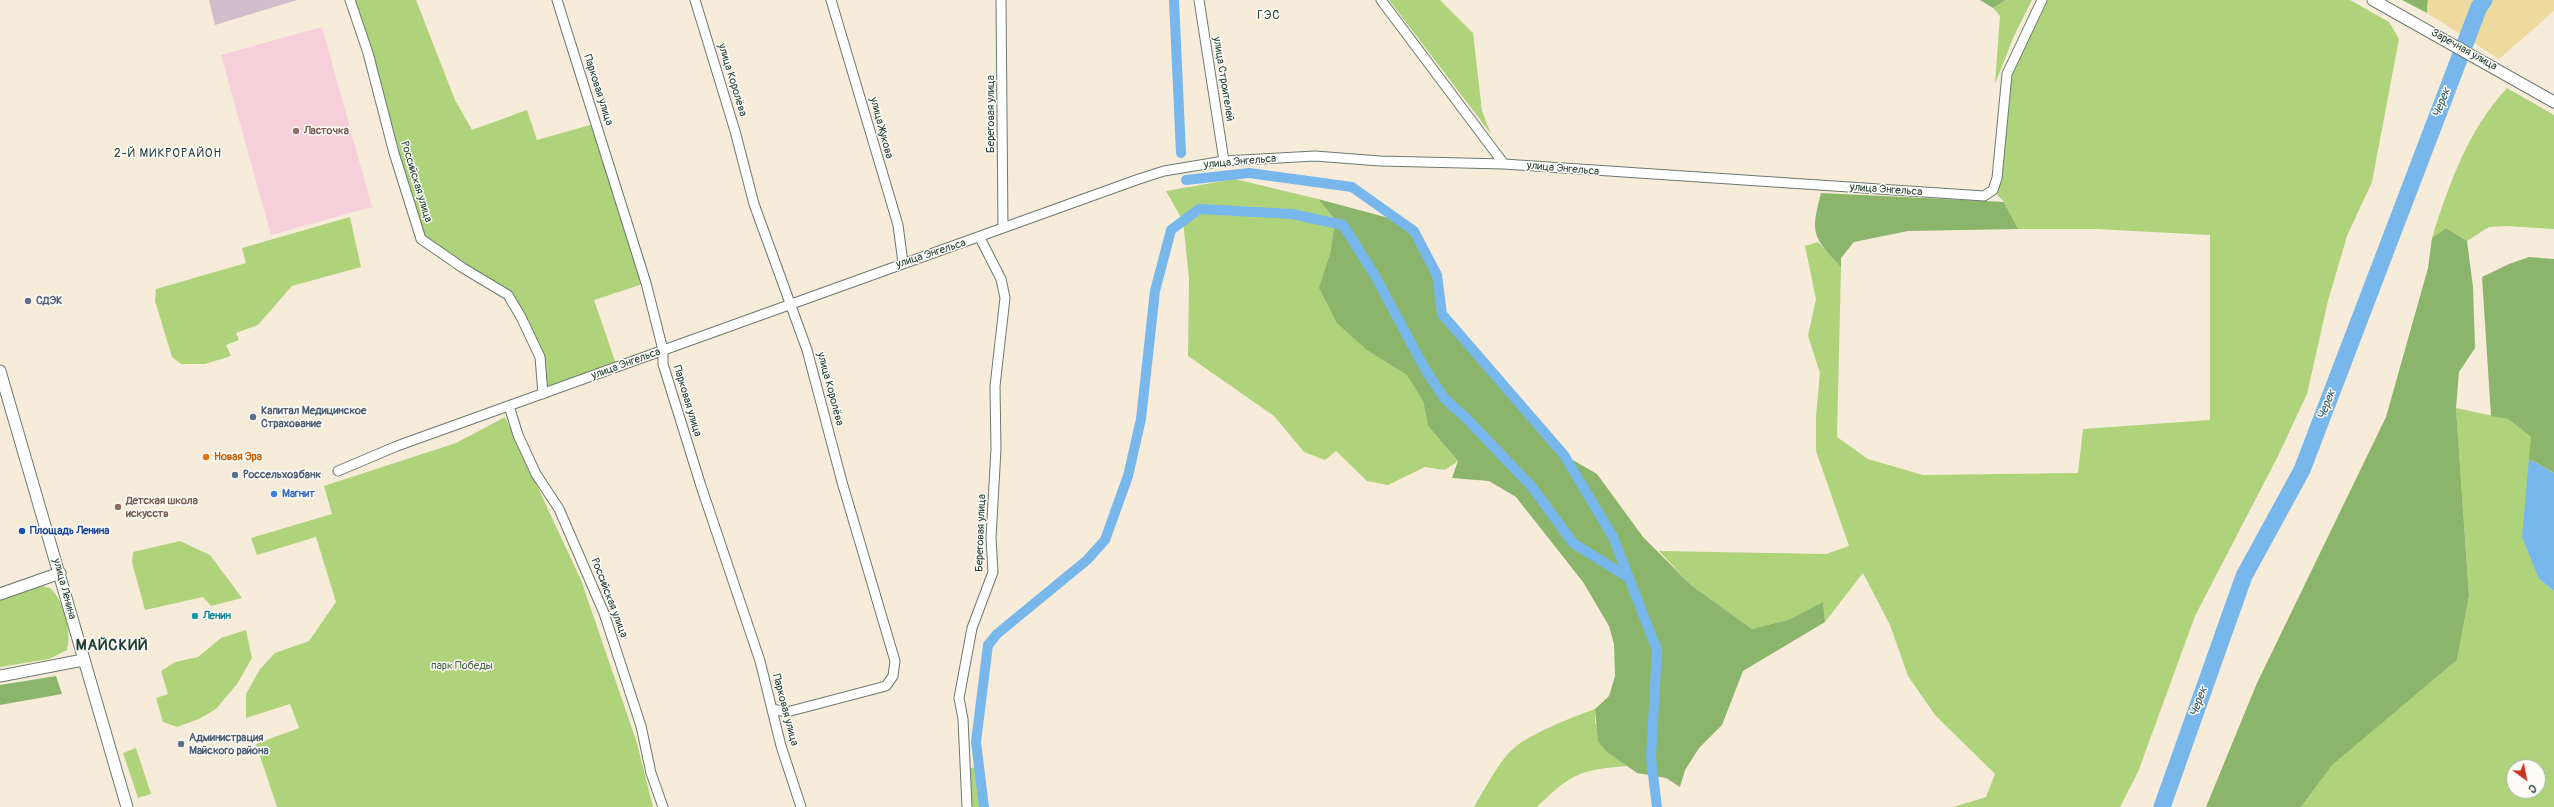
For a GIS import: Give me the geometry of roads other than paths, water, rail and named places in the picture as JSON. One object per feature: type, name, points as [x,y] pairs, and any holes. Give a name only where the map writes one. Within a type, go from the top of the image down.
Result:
[{"type":"street","name":"Российская улица","points":[[350,0],[368,53],[394,153],[421,239],[463,268],[508,295],[521,317],[540,357],[543,394]]},
{"type":"street","name":"Парковая улица","points":[[557,0],[641,268],[663,350],[663,364],[701,486],[760,661],[777,727],[801,807]]},
{"type":"street","name":"улица Королёва","points":[[695,0],[735,131],[754,204],[789,305],[807,350],[842,482],[896,668],[886,686],[786,712]]},
{"type":"street","name":"улица Жукова","points":[[831,0],[898,225],[903,263]]},
{"type":"street","name":"Береговая улица","points":[[1001,0],[1003,228]]},
{"type":"street","name":"улица Строителей","points":[[1199,0],[1224,161]]},
{"type":"street","points":[[1381,0],[1504,164]]},
{"type":"street","name":"улица Энгельса","points":[[338,471],[397,446],[903,263],[980,238],[1003,228],[1164,171],[1224,161],[1315,156],[1380,161],[1504,164],[1984,196],[1993,190],[1998,178],[2007,74],[2042,0]]},
{"type":"street","name":"Заречная улица","points":[[2373,0],[2554,102]]},
{"type":"street","name":"Береговая улица","points":[[967,807],[963,719],[959,698],[972,628],[993,572],[991,538],[996,449],[995,386],[1005,298],[1001,279],[980,238]]},
{"type":"street","name":"улица Ленина","points":[[0,371],[127,807]]},
{"type":"street","name":"Российская улица","points":[[509,406],[524,448],[536,474],[560,509],[604,613],[641,726],[652,773],[663,807]]},
{"type":"street","points":[[0,594],[60,573]]},
{"type":"street","points":[[0,676],[83,660]]},
{"type":"street","points":[[772,709],[786,712],[777,727]]},
{"type":"water","points":[[2529,459],[2554,473],[2554,591],[2539,579],[2522,537]]},
{"type":"waterway","points":[[1174,0],[1181,153]]},
{"type":"waterway","name":"Черек","points":[[2162,807],[2244,576],[2302,470],[2479,7],[2484,0]]},
{"type":"waterway","points":[[1186,180],[1249,173],[1352,187],[1414,231],[1437,275],[1442,314],[1564,455],[1613,537],[1657,650],[1651,758],[1657,807]]},
{"type":"waterway","points":[[984,807],[976,742],[988,645],[997,634],[1087,560],[1105,540],[1128,476],[1141,419],[1155,291],[1171,230],[1199,209],[1292,214],[1343,225],[1374,274],[1425,369],[1444,398],[1467,419],[1532,487],[1573,543],[1629,578]]},
{"type":"place","name":"Ласточка","points":[[296,131]]},
{"type":"place","name":"СДЭК","points":[[28,301]]},
{"type":"place","name":"Капитал Медицинское Страхование","points":[[253,417]]},
{"type":"place","name":"Новая Эра","points":[[206,457]]},
{"type":"place","name":"Россельхозбанк","points":[[235,475]]},
{"type":"place","name":"Магнит","points":[[274,494]]},
{"type":"place","name":"Детская школа искусств","points":[[118,507]]},
{"type":"place","name":"Площадь Ленина","points":[[22,531]]},
{"type":"place","name":"Ленин","points":[[195,616]]},
{"type":"place","name":"Администрация Майского района","points":[[181,744]]},
{"type":"district","name":"ГЭС","points":[[1269,16]]},
{"type":"district","name":"2-Й МИКРОРАЙОН","points":[[168,154]]},
{"type":"district","name":"МАЙСКИЙ","points":[[112,646]]},
{"type":"park label","name":"парк Победы","points":[[462,666]]}]
